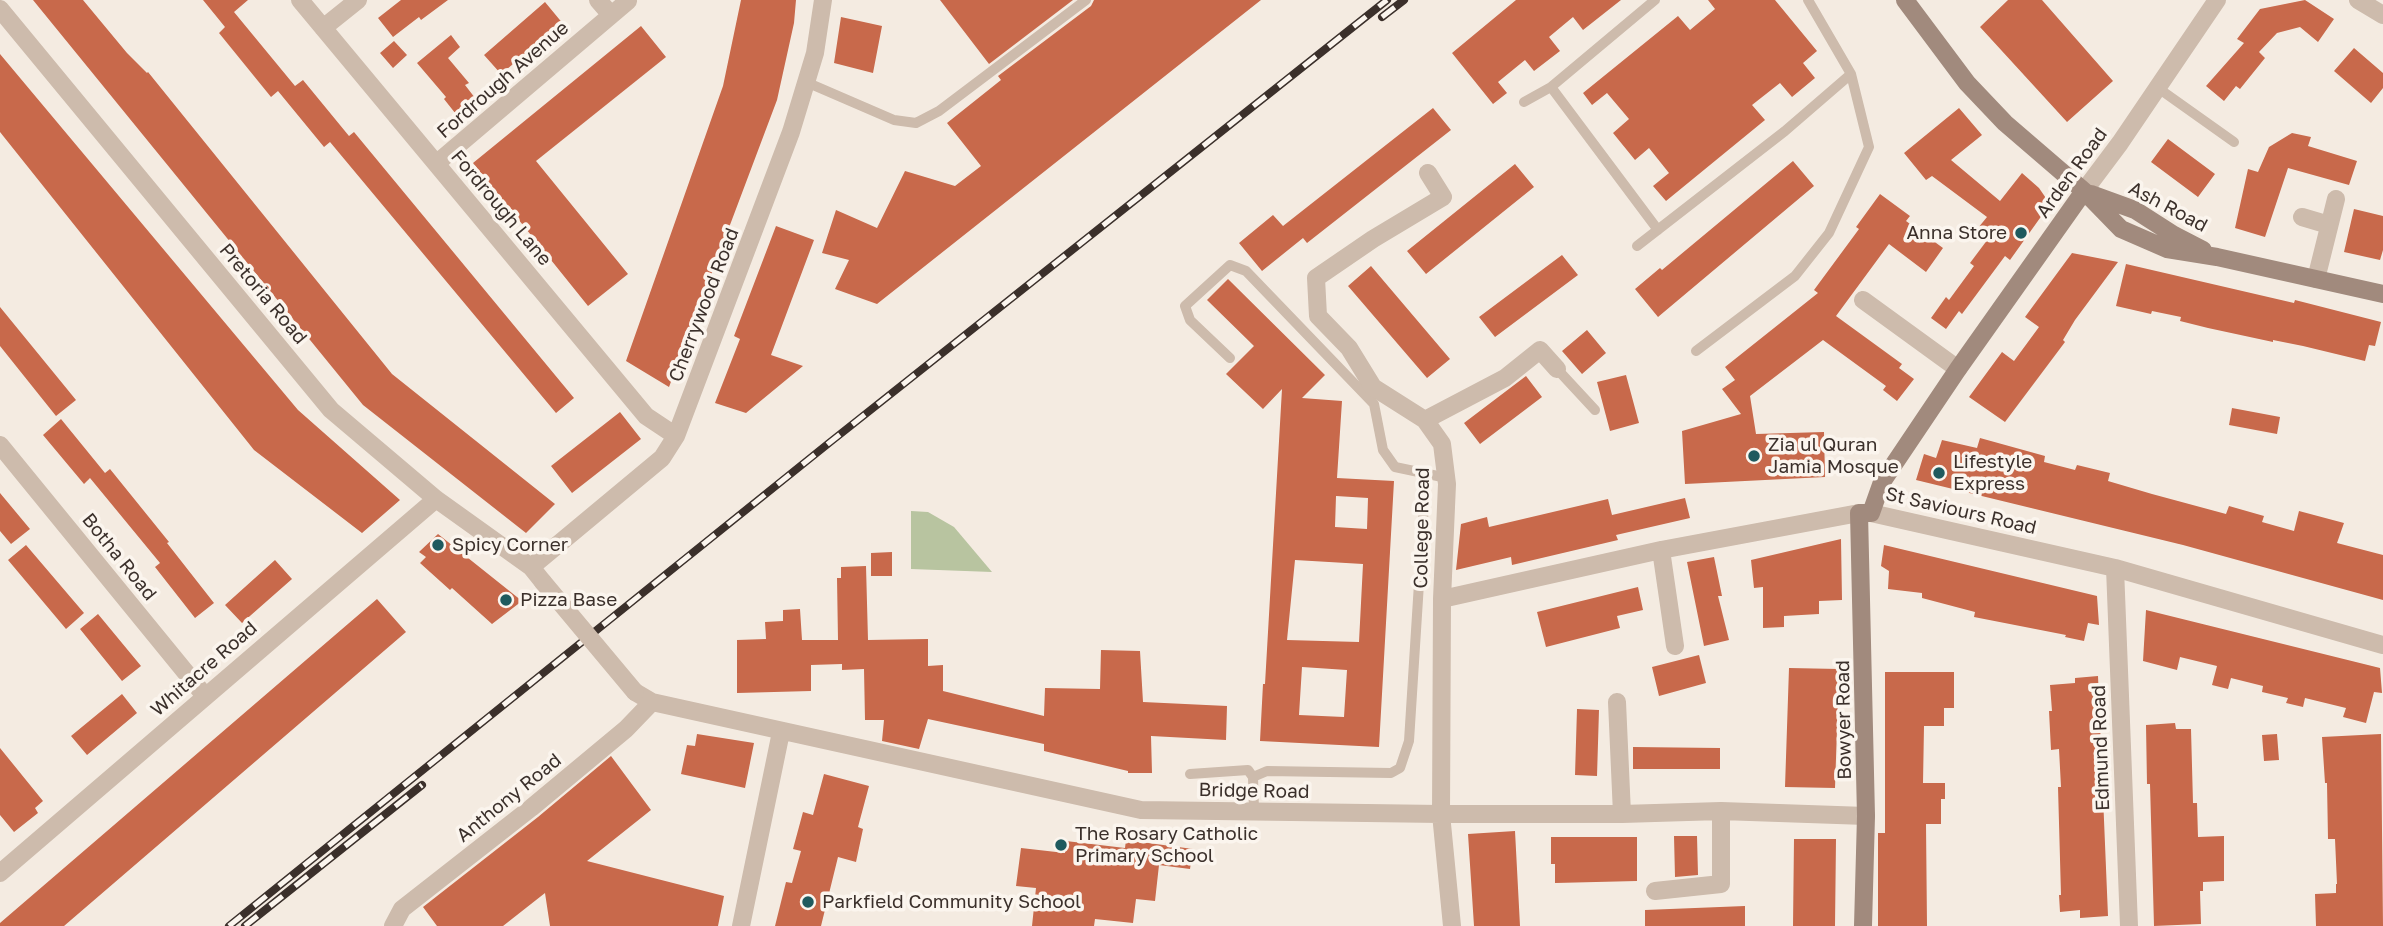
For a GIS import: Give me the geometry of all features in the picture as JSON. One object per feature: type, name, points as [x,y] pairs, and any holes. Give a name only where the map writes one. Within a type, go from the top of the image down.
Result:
[{"type":"main road","points":[[1905,0],[1967,83],[2005,123],[2084,191]]},
{"type":"main road","name":"Ash Road","points":[[2084,191],[2135,210],[2174,235],[2217,257],[2383,295]]},
{"type":"main road","name":"Arden Road","points":[[1865,513],[1882,482],[1958,369],[2084,191]]},
{"type":"main road","name":"Bowyer Road","points":[[1863,926],[1867,816],[1865,513]]},
{"type":"street","name":"Fordrough Lane","points":[[300,0],[646,416],[676,436]]},
{"type":"street","points":[[323,28],[358,0]]},
{"type":"street","points":[[598,0],[611,15]]},
{"type":"street","name":"Cherrywood Road","points":[[531,567],[662,458],[676,436],[786,144],[815,53],[823,0]]},
{"type":"street","name":"Arden Road","points":[[2084,191],[2158,88],[2216,0]]},
{"type":"street","points":[[2358,0],[2383,15]]},
{"type":"street","name":"Fordrough Avenue","points":[[437,163],[628,1]]},
{"type":"street","name":"Pretoria Road","points":[[0,9],[331,410],[436,499],[531,567],[635,692]]},
{"type":"street","name":"College Road","points":[[1428,173],[1443,197],[1373,239],[1316,278],[1318,316],[1349,348],[1373,387],[1425,420],[1442,444],[1447,478],[1442,599],[1441,814],[1452,926]]},
{"type":"street","points":[[2316,279],[2336,199]]},
{"type":"street","points":[[2302,218],[2329,225]]},
{"type":"street","points":[[1863,300],[1958,369]]},
{"type":"street","points":[[1425,420],[1505,378],[1540,351],[1557,369]]},
{"type":"street","name":"Botha Road","points":[[0,445],[205,696]]},
{"type":"street","name":"Whitacre Road","points":[[1,870],[436,499]]},
{"type":"street","name":"St Saviours Road","points":[[1442,599],[1661,550],[1865,513],[2115,568],[2383,645]]},
{"type":"street","points":[[1661,550],[1675,646]]},
{"type":"street","name":"Edmund Road","points":[[2115,568],[2129,926]]},
{"type":"street","name":"Bridge Road","points":[[635,692],[652,702],[1141,810],[1441,814],[1721,811],[1867,816]]},
{"type":"street","name":"Anthony Road","points":[[393,926],[402,909],[531,808],[626,729],[652,702]]},
{"type":"street","points":[[1617,702],[1622,814]]},
{"type":"street","points":[[741,926],[781,732]]},
{"type":"street","points":[[1655,891],[1721,884],[1721,811]]},
{"type":"lane","points":[[806,82],[894,120],[916,123],[939,111],[1086,0]]},
{"type":"lane","points":[[1524,102],[1551,87],[1656,0]]},
{"type":"lane","points":[[1696,351],[1795,276],[1829,233],[1868,147],[1851,74],[1808,0]]},
{"type":"lane","points":[[1637,246],[1785,131],[1851,74]]},
{"type":"lane","points":[[1551,87],[1658,230]]},
{"type":"lane","points":[[2158,88],[2234,142]]},
{"type":"lane","points":[[1230,358],[1190,320],[1185,306],[1230,265],[1246,271],[1374,404],[1383,450],[1395,467],[1447,478]]},
{"type":"lane","points":[[1557,369],[1595,410]]},
{"type":"lane","points":[[1253,777],[1267,771],[1391,773],[1400,768],[1409,741],[1426,473]]},
{"type":"lane","points":[[1190,774],[1248,770],[1253,777],[1254,811]]},
{"type":"green space","points":[[911,511],[928,512],[954,527],[992,572],[911,569]]},
{"type":"building","points":[[33,0],[83,0],[127,53],[148,72],[392,374],[555,504],[526,533],[363,405]]},
{"type":"building","points":[[203,0],[248,0],[234,12],[295,86],[303,80],[349,136],[354,132],[574,398],[556,413],[330,142],[324,147],[278,91],[271,97],[219,33],[225,27]]},
{"type":"building","points":[[401,0],[448,0],[393,37],[378,18]]},
{"type":"building","points":[[741,0],[796,0],[794,23],[777,100],[669,387],[626,361],[723,86]]},
{"type":"building","points":[[940,0],[1073,0],[989,64]]},
{"type":"building","points":[[1094,0],[1261,0],[877,304],[835,289],[849,260],[822,253],[836,210],[877,228],[905,171],[955,186],[981,166],[947,123],[1001,80],[998,76],[1091,6]]},
{"type":"building","points":[[1516,0],[1621,0],[1583,30],[1573,17],[1549,37],[1560,51],[1534,71],[1525,60],[1498,82],[1507,93],[1493,104],[1452,53]]},
{"type":"building","points":[[1708,0],[1775,0],[1817,51],[1803,63],[1815,78],[1792,97],[1780,83],[1752,105],[1765,120],[1666,201],[1653,186],[1669,173],[1649,148],[1635,160],[1613,133],[1629,119],[1607,93],[1592,105],[1583,93],[1678,16],[1690,30],[1715,9]]},
{"type":"building","points":[[2008,0],[2042,0],[2113,81],[2067,122],[1980,27]]},
{"type":"building","points":[[2305,0],[2334,19],[2318,42],[2300,27],[2277,33],[2259,52],[2265,58],[2240,89],[2236,86],[2224,101],[2206,86],[2244,43],[2237,39],[2260,9]]},
{"type":"building","points":[[545,2],[564,25],[501,74],[484,55]]},
{"type":"building","points":[[841,17],[882,26],[873,73],[834,63]]},
{"type":"building","points":[[641,26],[666,57],[536,161],[628,274],[588,306],[473,163]]},
{"type":"building","points":[[451,35],[460,47],[448,58],[469,83],[465,85],[482,107],[463,123],[444,99],[446,97],[417,63]]},
{"type":"building","points":[[394,41],[407,55],[393,68],[380,53]]},
{"type":"building","points":[[2354,48],[2383,73],[2383,88],[2371,103],[2334,71]]},
{"type":"building","points":[[0,54],[298,410],[400,500],[362,533],[254,450],[0,132]]},
{"type":"building","points":[[1433,108],[1451,130],[1307,243],[1303,238],[1262,271],[1239,243],[1273,215],[1283,226]]},
{"type":"building","points":[[1959,108],[1982,135],[1951,160],[2000,201],[2022,173],[2039,188],[2050,204],[2010,260],[2005,256],[1962,314],[1959,311],[1946,329],[1931,318],[1946,297],[1949,300],[1974,266],[1970,263],[1991,235],[1978,228],[1987,217],[1932,176],[1926,180],[1904,153]]},
{"type":"building","points":[[2292,133],[2311,137],[2308,146],[2357,161],[2349,185],[2288,168],[2265,237],[2235,228],[2248,169],[2258,172],[2269,147]]},
{"type":"building","points":[[2168,139],[2215,174],[2198,197],[2151,162]]},
{"type":"building","points":[[1793,161],[1814,186],[1658,317],[1635,289],[1660,268],[1662,270]]},
{"type":"building","points":[[1515,164],[1534,187],[1426,274],[1407,251]]},
{"type":"building","points":[[1880,194],[1910,216],[1906,221],[1943,248],[1926,272],[1889,244],[1836,316],[1902,364],[1899,368],[1914,379],[1897,401],[1883,390],[1886,386],[1823,340],[1750,396],[1756,434],[1824,432],[1825,477],[1685,484],[1682,431],[1741,414],[1722,389],[1735,380],[1725,367],[1818,293],[1814,290],[1859,229],[1856,227]]},
{"type":"building","points":[[2354,209],[2383,216],[2383,250],[2380,260],[2344,252]]},
{"type":"building","points":[[776,226],[814,240],[771,355],[803,366],[746,413],[715,403],[740,339],[734,336]]},
{"type":"building","points":[[2072,253],[2118,262],[2075,320],[2063,340],[2065,342],[2005,422],[1969,397],[2002,352],[2014,361],[2039,327],[2025,317]]},
{"type":"building","points":[[1562,255],[1578,275],[1495,337],[1479,317]]},
{"type":"building","points":[[2126,264],[2294,303],[2295,300],[2381,322],[2375,346],[2369,345],[2365,361],[2208,328],[2180,321],[2181,317],[2116,306]]},
{"type":"building","points":[[1371,266],[1450,359],[1427,378],[1348,286]]},
{"type":"building","points":[[1228,279],[1325,375],[1302,398],[1342,401],[1337,478],[1394,481],[1379,747],[1260,741],[1282,389],[1263,409],[1226,374],[1254,346],[1207,300]],"holes":[[[1336,496],[1368,498],[1367,529],[1335,527]],[[1295,560],[1363,564],[1359,642],[1287,640]],[[1302,667],[1347,670],[1344,717],[1299,715]]]},
{"type":"building","points":[[0,307],[76,400],[56,416],[0,346]]},
{"type":"building","points":[[1587,330],[1606,353],[1582,374],[1562,351]]},
{"type":"building","points":[[1626,375],[1639,423],[1610,431],[1597,382]]},
{"type":"building","points":[[1526,376],[1542,397],[1480,444],[1464,423]]},
{"type":"building","points":[[2232,408],[2280,417],[2277,434],[2229,425]]},
{"type":"building","points":[[620,412],[641,439],[572,493],[551,466]]},
{"type":"building","points":[[61,419],[105,473],[110,469],[214,603],[195,618],[155,567],[160,563],[90,478],[84,484],[43,435]]},
{"type":"building","points":[[1980,438],[2045,456],[2044,462],[2075,470],[2077,465],[2110,473],[2108,481],[2152,494],[2226,514],[2229,506],[2264,516],[2262,522],[2294,531],[2299,511],[2344,523],[2337,543],[2383,555],[2383,600],[2183,545],[1916,480],[1924,454],[1936,458],[1942,440],[1977,448]]},
{"type":"building","points":[[0,493],[30,529],[11,544],[0,531]]},
{"type":"building","points":[[1685,498],[1690,518],[1616,535],[1618,540],[1512,565],[1511,557],[1456,570],[1461,524],[1487,517],[1489,527],[1608,499],[1612,515]]},
{"type":"building","points":[[438,534],[522,601],[492,624],[420,563],[426,557],[419,552]]},
{"type":"building","points":[[1841,539],[1842,600],[1819,601],[1819,614],[1784,616],[1784,627],[1763,628],[1763,587],[1754,588],[1751,560]]},
{"type":"building","points":[[26,545],[84,613],[66,629],[8,560]]},
{"type":"building","points":[[1884,545],[2097,596],[2099,625],[2088,623],[2084,641],[1974,617],[1975,612],[1922,598],[1922,593],[1888,589],[1889,571],[1881,566]]},
{"type":"building","points":[[892,552],[892,576],[871,576],[871,553]]},
{"type":"building","points":[[1714,557],[1722,596],[1718,596],[1729,640],[1704,646],[1687,562]]},
{"type":"building","points":[[275,560],[292,579],[242,623],[225,605]]},
{"type":"building","points":[[866,566],[868,640],[928,639],[928,666],[943,665],[943,691],[1044,716],[1045,688],[1100,689],[1101,650],[1140,651],[1143,702],[1227,706],[1226,740],[1151,736],[1152,773],[1128,773],[1044,751],[1044,744],[928,719],[919,749],[882,741],[884,720],[865,720],[864,669],[842,670],[842,664],[811,665],[811,691],[737,693],[737,640],[766,639],[765,622],[783,621],[783,610],[800,609],[802,640],[838,640],[837,578],[841,578],[841,567]]},
{"type":"building","points":[[1638,587],[1643,610],[1617,616],[1620,628],[1546,647],[1537,612]]},
{"type":"building","points":[[377,599],[406,632],[64,926],[0,926],[0,923]]},
{"type":"building","points":[[2146,610],[2380,668],[2382,693],[2374,692],[2366,723],[2343,717],[2346,708],[2305,698],[2303,707],[2286,703],[2288,698],[2262,692],[2263,686],[2231,678],[2228,689],[2212,685],[2217,666],[2180,657],[2177,670],[2143,661]]},
{"type":"building","points":[[98,614],[141,666],[122,681],[80,629]]},
{"type":"building","points":[[1699,655],[1706,683],[1659,696],[1652,667]]},
{"type":"building","points":[[1789,668],[1839,669],[1835,788],[1785,787]]},
{"type":"building","points":[[1885,672],[1954,672],[1954,708],[1944,708],[1944,726],[1924,726],[1923,783],[1945,783],[1945,799],[1941,799],[1941,824],[1926,824],[1927,926],[1878,926],[1878,833],[1885,833]]},
{"type":"building","points":[[2098,676],[2108,916],[2080,918],[2080,910],[2060,912],[2058,787],[2061,787],[2059,749],[2051,750],[2050,685],[2075,683],[2075,678]]},
{"type":"building","points":[[122,694],[137,713],[87,755],[71,736]]},
{"type":"building","points":[[1577,709],[1599,710],[1597,776],[1575,775]]},
{"type":"building","points":[[2175,723],[2176,729],[2191,729],[2193,803],[2197,803],[2198,837],[2224,836],[2224,881],[2203,882],[2203,891],[2200,891],[2201,924],[2154,926],[2146,725]]},
{"type":"building","points":[[697,734],[754,743],[745,788],[681,774],[687,745],[695,746]]},
{"type":"building","points":[[2277,734],[2279,760],[2264,761],[2262,735]]},
{"type":"building","points":[[2381,734],[2383,926],[2316,926],[2315,894],[2336,893],[2337,884],[2335,839],[2328,839],[2327,783],[2322,737]]},
{"type":"building","points":[[1633,747],[1720,748],[1720,769],[1633,769]]},
{"type":"building","points":[[0,748],[43,801],[35,808],[38,813],[14,832],[0,815]]},
{"type":"building","points":[[611,756],[651,810],[587,861],[724,896],[718,926],[550,926],[545,893],[503,926],[437,926],[423,907]]},
{"type":"building","points":[[824,774],[869,786],[858,827],[863,829],[856,862],[838,857],[821,926],[775,926],[786,882],[792,883],[801,851],[793,849],[803,812],[813,815]]},
{"type":"building","points":[[1515,831],[1520,926],[1474,926],[1468,834]]},
{"type":"building","points":[[1674,836],[1697,836],[1698,875],[1675,877]]},
{"type":"building","points":[[1551,837],[1637,837],[1637,881],[1555,883],[1555,864],[1551,864]]},
{"type":"building","points":[[1794,839],[1836,839],[1835,926],[1793,926]]},
{"type":"building","points":[[1126,840],[1193,849],[1190,869],[1159,865],[1155,901],[1136,899],[1133,923],[1095,919],[1094,926],[1032,926],[1036,888],[1016,886],[1021,848],[1065,853],[1066,841],[1125,848]]},
{"type":"building","points":[[1745,906],[1745,926],[1645,926],[1645,910]]},
{"type":"railway","points":[[229,926],[829,443],[1387,0]]},
{"type":"railway","points":[[1382,17],[1404,0]]},
{"type":"railway","points":[[245,926],[422,785]]},
{"type":"place","name":"Anna Store","points":[[2021,233]]},
{"type":"place","name":"Zia ul Quran Jamia Mosque","points":[[1754,456]]},
{"type":"place","name":"Lifestyle Express","points":[[1939,473]]},
{"type":"place","name":"Spicy Corner","points":[[438,545]]},
{"type":"place","name":"Pizza Base","points":[[506,600]]},
{"type":"place","name":"The Rosary Catholic Primary School","points":[[1061,845]]},
{"type":"place","name":"Parkfield Community School","points":[[808,902]]}]
